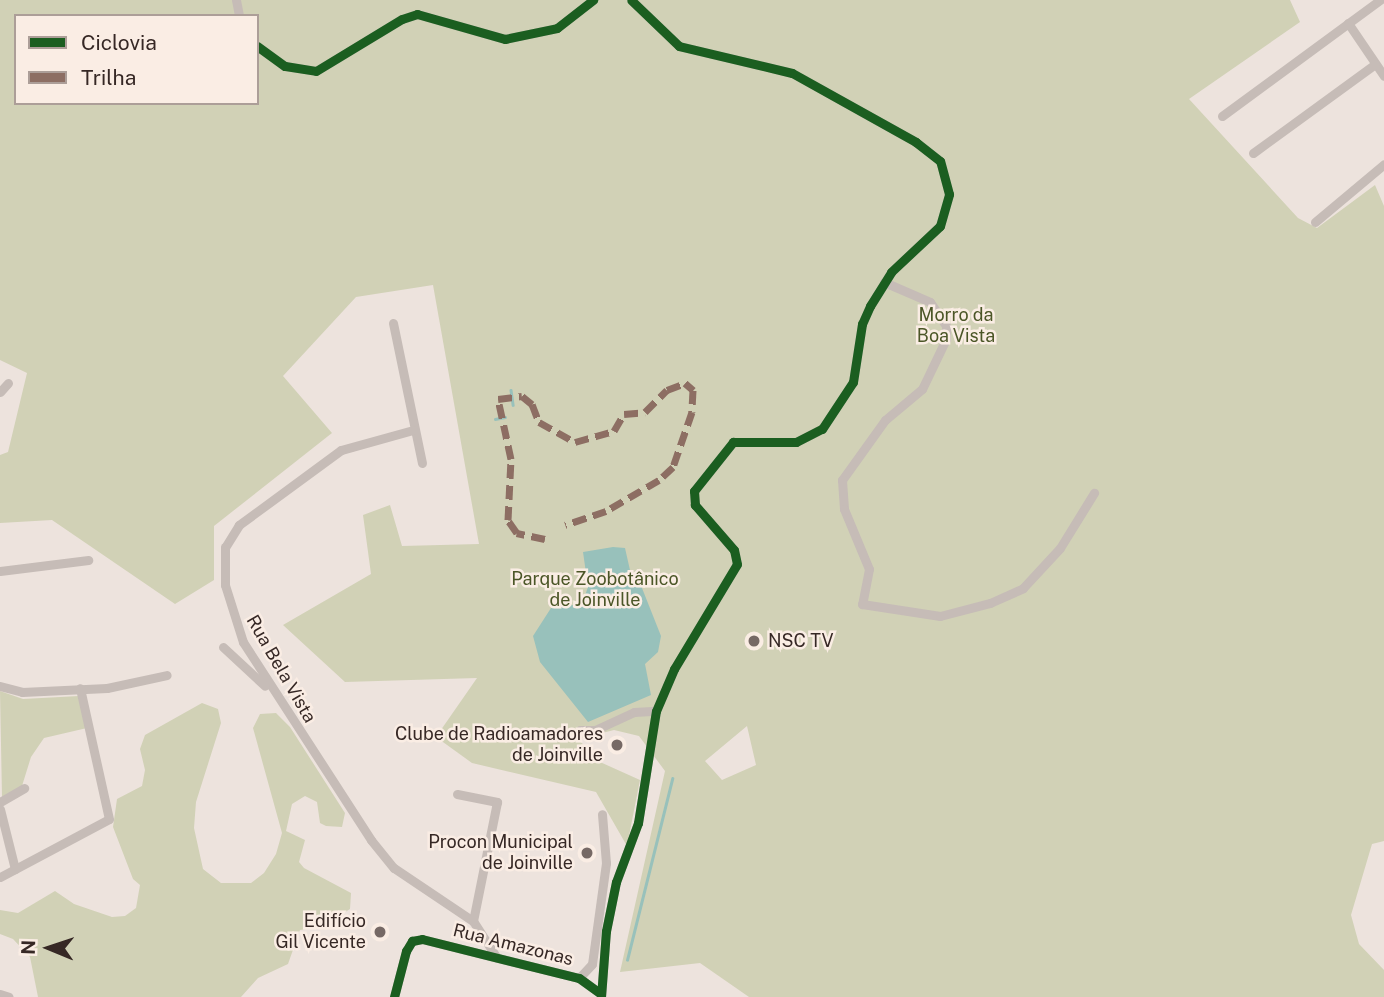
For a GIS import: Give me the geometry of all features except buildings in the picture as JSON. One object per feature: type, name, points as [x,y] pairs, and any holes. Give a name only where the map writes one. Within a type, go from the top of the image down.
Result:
[{"type":"street","points":[[259,47],[285,66],[316,71],[402,19],[417,14],[505,39],[557,28],[593,0]]},
{"type":"street","points":[[579,978],[598,956],[612,899],[638,823],[656,711],[674,669],[737,564],[734,550],[695,505],[694,491],[733,442],[796,442],[822,429],[853,382],[862,324],[884,282],[947,215],[948,180],[940,161],[916,142],[802,78],[760,63],[679,46],[631,0]]},
{"type":"street","points":[[1222,116],[1380,0]]},
{"type":"street","points":[[1348,23],[1384,76]]},
{"type":"street","points":[[1253,153],[1375,64]]},
{"type":"street","points":[[1315,222],[1384,164]]},
{"type":"street","points":[[884,282],[930,302],[946,326],[946,339],[922,389],[885,419],[842,480],[844,509],[869,569],[862,604],[940,616],[990,603],[1023,588],[1060,548],[1094,493]]},
{"type":"street","points":[[393,323],[413,430],[422,463]]},
{"type":"street","points":[[0,391],[8,383]]},
{"type":"street","name":"Rua Bela Vista","points":[[413,430],[359,443],[328,457],[230,534],[223,564],[229,606],[243,642],[274,695],[387,862],[473,921],[497,958]]},
{"type":"street","points":[[0,571],[88,560]]},
{"type":"street","points":[[223,647],[274,695]]},
{"type":"street","points":[[0,686],[22,692],[117,687],[167,675]]},
{"type":"street","points":[[0,877],[109,819],[80,688]]},
{"type":"street","points":[[580,730],[594,730],[634,712],[656,711]]},
{"type":"street","points":[[0,802],[24,788]]},
{"type":"street","points":[[457,794],[497,802],[473,921]]},
{"type":"street","points":[[0,809],[15,869]]},
{"type":"street","points":[[601,995],[598,956],[599,906],[607,855],[602,814]]},
{"type":"street","points":[[599,906],[612,899]]},
{"type":"street","points":[[599,906],[609,916]]},
{"type":"street","name":"Rua Amazonas","points":[[394,997],[412,941],[422,939],[579,978],[601,995]]},
{"type":"street","points":[[0,994],[9,997]]},
{"type":"green space","name":"Morro da Boa Vista","points":[[0,0],[1290,0],[1300,22],[1189,99],[1298,218],[1317,228],[1375,185],[1384,206],[1384,841],[1372,844],[1351,915],[1359,944],[1384,970],[1384,997],[749,997],[700,963],[620,972],[665,771],[639,736],[614,730],[578,739],[600,762],[640,780],[627,846],[596,792],[472,763],[436,737],[477,678],[345,682],[283,625],[371,574],[363,515],[390,505],[402,546],[479,544],[433,285],[356,297],[283,376],[332,433],[214,526],[214,580],[175,604],[52,520],[0,523],[0,455],[8,452],[27,373],[0,360]],"holes":[[[747,726],[756,765],[722,780],[705,761]]]},
{"type":"green space","points":[[0,691],[23,699],[79,696],[87,728],[44,738],[31,757],[22,786],[2,797]]},
{"type":"green space","points":[[202,703],[218,709],[221,723],[196,802],[194,828],[203,869],[221,883],[251,883],[264,873],[276,854],[282,833],[253,728],[260,714],[276,713],[290,727],[345,813],[342,827],[326,826],[320,823],[317,802],[305,796],[292,804],[286,831],[305,840],[299,862],[304,868],[351,893],[350,909],[321,927],[300,930],[288,964],[258,978],[241,997],[38,997],[30,957],[13,939],[0,934],[0,910],[18,913],[55,891],[74,904],[112,917],[125,916],[136,908],[140,885],[133,879],[113,827],[117,799],[142,786],[145,770],[140,749],[145,735]]},
{"type":"water","points":[[613,547],[625,548],[632,579],[640,583],[661,636],[658,652],[645,664],[651,695],[588,722],[540,662],[533,636],[551,608],[582,604],[588,587],[583,552]]},
{"type":"waterway","points":[[511,390],[513,405]]},
{"type":"waterway","points":[[495,419],[505,417]]},
{"type":"waterway","points":[[627,960],[672,779]]},
{"type":"marked path","points":[[545,539],[517,533],[508,520],[511,459],[498,399],[522,396],[532,404],[539,422],[575,442],[614,431],[624,414],[645,412],[667,390],[685,383],[693,390],[692,412],[673,467],[659,480],[606,511],[565,525]]},
{"type":"cycle path","points":[[259,47],[285,66],[316,71],[402,19],[417,14],[505,39],[557,28],[593,0]]},
{"type":"cycle path","points":[[601,997],[606,931],[616,882],[638,823],[656,711],[674,669],[737,564],[734,550],[695,505],[694,491],[733,442],[796,442],[822,429],[853,382],[862,324],[870,306],[891,272],[940,226],[949,194],[940,161],[916,142],[792,73],[679,46],[631,0]]},
{"type":"cycle path","points":[[394,997],[406,951],[412,941],[422,939],[579,978],[601,994]]},
{"type":"place","name":"NSC TV","points":[[754,641]]},
{"type":"place","name":"Clube de Radioamadores de Joinville","points":[[617,745]]},
{"type":"place","name":"Procon Municipal de Joinville","points":[[587,853]]},
{"type":"place","name":"Edifício Gil Vicente","points":[[380,932]]},
{"type":"park label","name":"Parque Zoobotânico de Joinville","points":[[595,590]]}]
